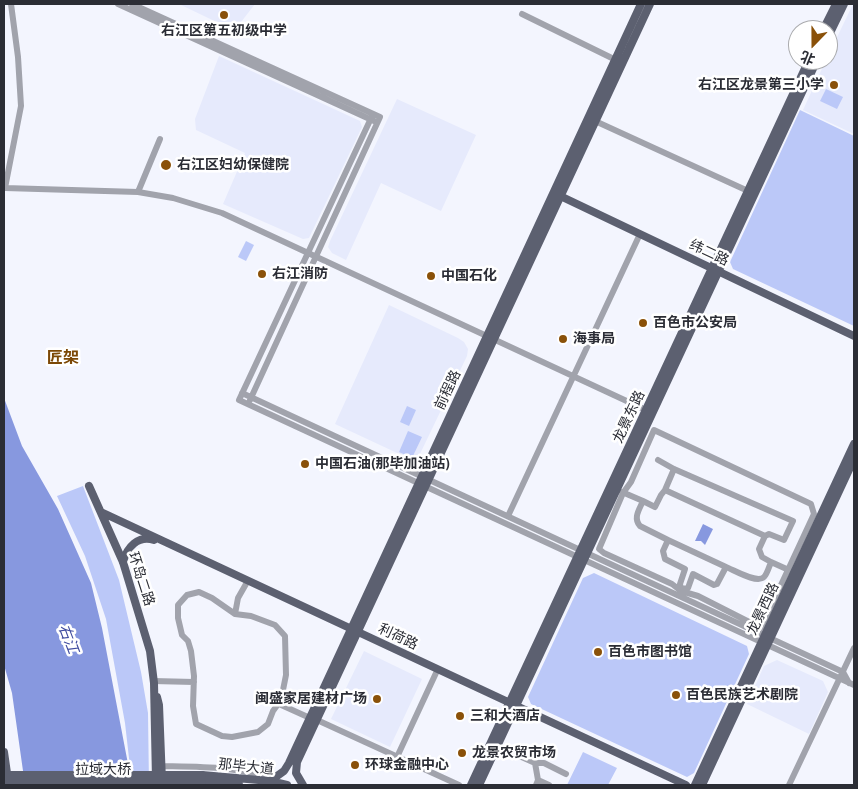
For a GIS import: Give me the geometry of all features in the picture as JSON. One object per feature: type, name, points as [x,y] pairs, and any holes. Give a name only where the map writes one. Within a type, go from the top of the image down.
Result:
[{"type":"main road","name":"前程路","points":[[557,195],[595,121],[641,4]]},
{"type":"main road","name":"前程路","points":[[270,781],[284,771],[313,719],[619,61],[650,4]]},
{"type":"main road","points":[[828,20],[836,4]]},
{"type":"main road","points":[[836,20],[844,4]]},
{"type":"main road","name":"龙景东路","points":[[582,556],[620,491],[716,270],[748,191],[804,70]]},
{"type":"main road","name":"龙景东路","points":[[471,785],[512,706],[582,556],[646,410],[812,70]]},
{"type":"main road","name":"纬二路","points":[[557,195],[854,336]]},
{"type":"main road","name":"龙景西路","points":[[702,785],[766,641],[790,571],[854,444]]},
{"type":"main road","name":"龙景西路","points":[[695,785],[854,459]]},
{"type":"main road","name":"环岛二路","points":[[89,486],[123,562],[150,651],[162,785]]},
{"type":"main road","name":"利荷路","points":[[101,512],[512,706],[686,785]]},
{"type":"main road","name":"利荷路","points":[[123,562],[130,547],[146,538],[354,632],[436,673],[512,706],[675,785]]},
{"type":"main road","name":"龙景东路","points":[[479,785],[498,746],[512,706]]},
{"type":"main road","name":"前程路","points":[[303,785],[296,773],[297,762],[313,719]]},
{"type":"main road","points":[[4,752],[9,785]]},
{"type":"main road","name":"环岛二路","points":[[156,785],[159,766]]},
{"type":"main road","name":"拉域大桥","points":[[4,775],[202,779]]},
{"type":"main road","name":"那毕大道","points":[[202,779],[270,781],[287,785]]},
{"type":"main road","name":"那毕大道","points":[[202,779],[239,785]]},
{"type":"main road","name":"拉域大桥","points":[[4,782],[202,779]]},
{"type":"street","points":[[11,4],[18,57],[21,106],[5,188],[138,192],[173,198],[222,213],[646,410]]},
{"type":"street","points":[[118,4],[129,5],[375,118]]},
{"type":"street","points":[[522,14],[619,61]]},
{"type":"street","points":[[375,118],[308,253],[239,400],[424,482],[508,516],[582,556],[680,592],[698,596],[761,628],[790,571],[814,514],[811,504],[654,430],[631,482],[620,491],[599,549],[672,584],[680,592],[766,641],[839,680],[851,684]]},
{"type":"street","points":[[248,404],[375,118]]},
{"type":"street","points":[[595,121],[748,191]]},
{"type":"street","points":[[138,192],[160,139]]},
{"type":"street","points":[[508,516],[640,234]]},
{"type":"street","points":[[242,393],[424,482],[582,556],[766,641],[843,672],[851,684]]},
{"type":"street","points":[[658,460],[674,469],[793,521],[784,540],[769,534],[765,536],[665,490]]},
{"type":"street","points":[[620,491],[655,507],[674,469]]},
{"type":"street","points":[[643,501],[636,516],[637,523],[668,540],[754,579],[760,580],[764,578],[771,562]]},
{"type":"street","points":[[765,536],[759,549],[762,557],[790,571]]},
{"type":"street","points":[[668,540],[663,551],[665,559],[685,570],[680,584],[680,592]]},
{"type":"street","points":[[680,592],[688,588],[693,574],[714,585],[717,584],[726,567]]},
{"type":"street","points":[[235,614],[238,598],[246,584]]},
{"type":"street","points":[[199,592],[212,598],[235,614],[251,616],[275,626],[285,636],[286,675],[279,704],[273,711],[268,724],[258,732],[238,737],[222,736],[196,724],[193,706],[194,682],[191,651],[188,641],[182,635],[178,618],[178,605],[188,595],[199,592]]},
{"type":"street","points":[[789,785],[854,648]]},
{"type":"street","points":[[397,757],[436,673]]},
{"type":"street","points":[[154,682],[194,682]]},
{"type":"street","points":[[279,704],[459,785]]},
{"type":"street","points":[[498,746],[535,763],[544,763],[566,774]]},
{"type":"street","points":[[535,763],[537,783],[548,785]]},
{"type":"street","points":[[159,766],[218,769],[260,775],[270,781]]},
{"type":"shaded area","name":"右江区第五初级中学","points":[[179,4],[255,4],[238,26],[229,28]]},
{"type":"shaded area","name":"右江区龙景第三小学","points":[[854,4],[854,134],[803,110],[821,70],[838,70],[838,35]]},
{"type":"shaded area","points":[[219,56],[360,121],[362,127],[309,238],[303,239],[223,204],[245,153],[196,130],[195,119]]},
{"type":"shaded area","points":[[826,89],[843,97],[837,109],[820,101]]},
{"type":"shaded area","points":[[397,99],[476,135],[441,211],[381,183],[346,260],[332,253],[328,247]]},
{"type":"shaded area","points":[[800,110],[854,136],[854,326],[733,269],[730,262]]},
{"type":"shaded area","points":[[246,241],[254,245],[246,261],[238,257]]},
{"type":"shaded area","points":[[389,305],[458,338],[464,342],[468,349],[467,356],[419,456],[415,459],[410,459],[335,424]]},
{"type":"shaded area","points":[[407,406],[416,410],[409,426],[400,422]]},
{"type":"shaded area","points":[[408,431],[422,437],[412,458],[399,452]]},
{"type":"shaded area","points":[[83,486],[119,580],[141,672],[148,713],[149,785],[129,785],[130,767],[125,723],[106,619],[85,556],[57,496]]},
{"type":"shaded area","points":[[594,573],[747,646],[749,654],[694,773],[687,777],[531,704],[528,697],[583,578]]},
{"type":"shaded area","name":"闽盛家居建材广场","points":[[364,651],[422,679],[390,747],[331,719]]},
{"type":"shaded area","points":[[777,660],[823,681],[828,692],[809,734],[747,704],[764,666]]},
{"type":"shaded area","points":[[583,752],[617,768],[608,785],[567,785]]},
{"type":"water","name":"右江","points":[[4,398],[22,446],[58,509],[91,583],[102,628],[128,764],[127,785],[25,785],[12,693],[4,665]]},
{"type":"water","points":[[703,524],[713,529],[705,545],[701,541],[695,541]]},
{"type":"place","name":"右江区第五初级中学","points":[[224,15]]},
{"type":"place","name":"右江区龙景第三小学","points":[[834,85]]},
{"type":"place","name":"右江区妇幼保健院","points":[[166,165]]},
{"type":"place","name":"右江消防","points":[[262,274]]},
{"type":"place","name":"中国石化","points":[[431,276]]},
{"type":"place","name":"百色市公安局","points":[[643,323]]},
{"type":"place","name":"海事局","points":[[563,339]]},
{"type":"place","name":"中国石油(那毕加油站)","points":[[305,464]]},
{"type":"place","name":"百色市图书馆","points":[[598,652]]},
{"type":"place","name":"百色民族艺术剧院","points":[[676,695]]},
{"type":"place","name":"闽盛家居建材广场","points":[[377,699]]},
{"type":"place","name":"三和大酒店","points":[[460,716]]},
{"type":"place","name":"龙景农贸市场","points":[[462,753]]},
{"type":"place","name":"环球金融中心","points":[[355,765]]},
{"type":"district","name":"匠架","points":[[63,358]]}]
